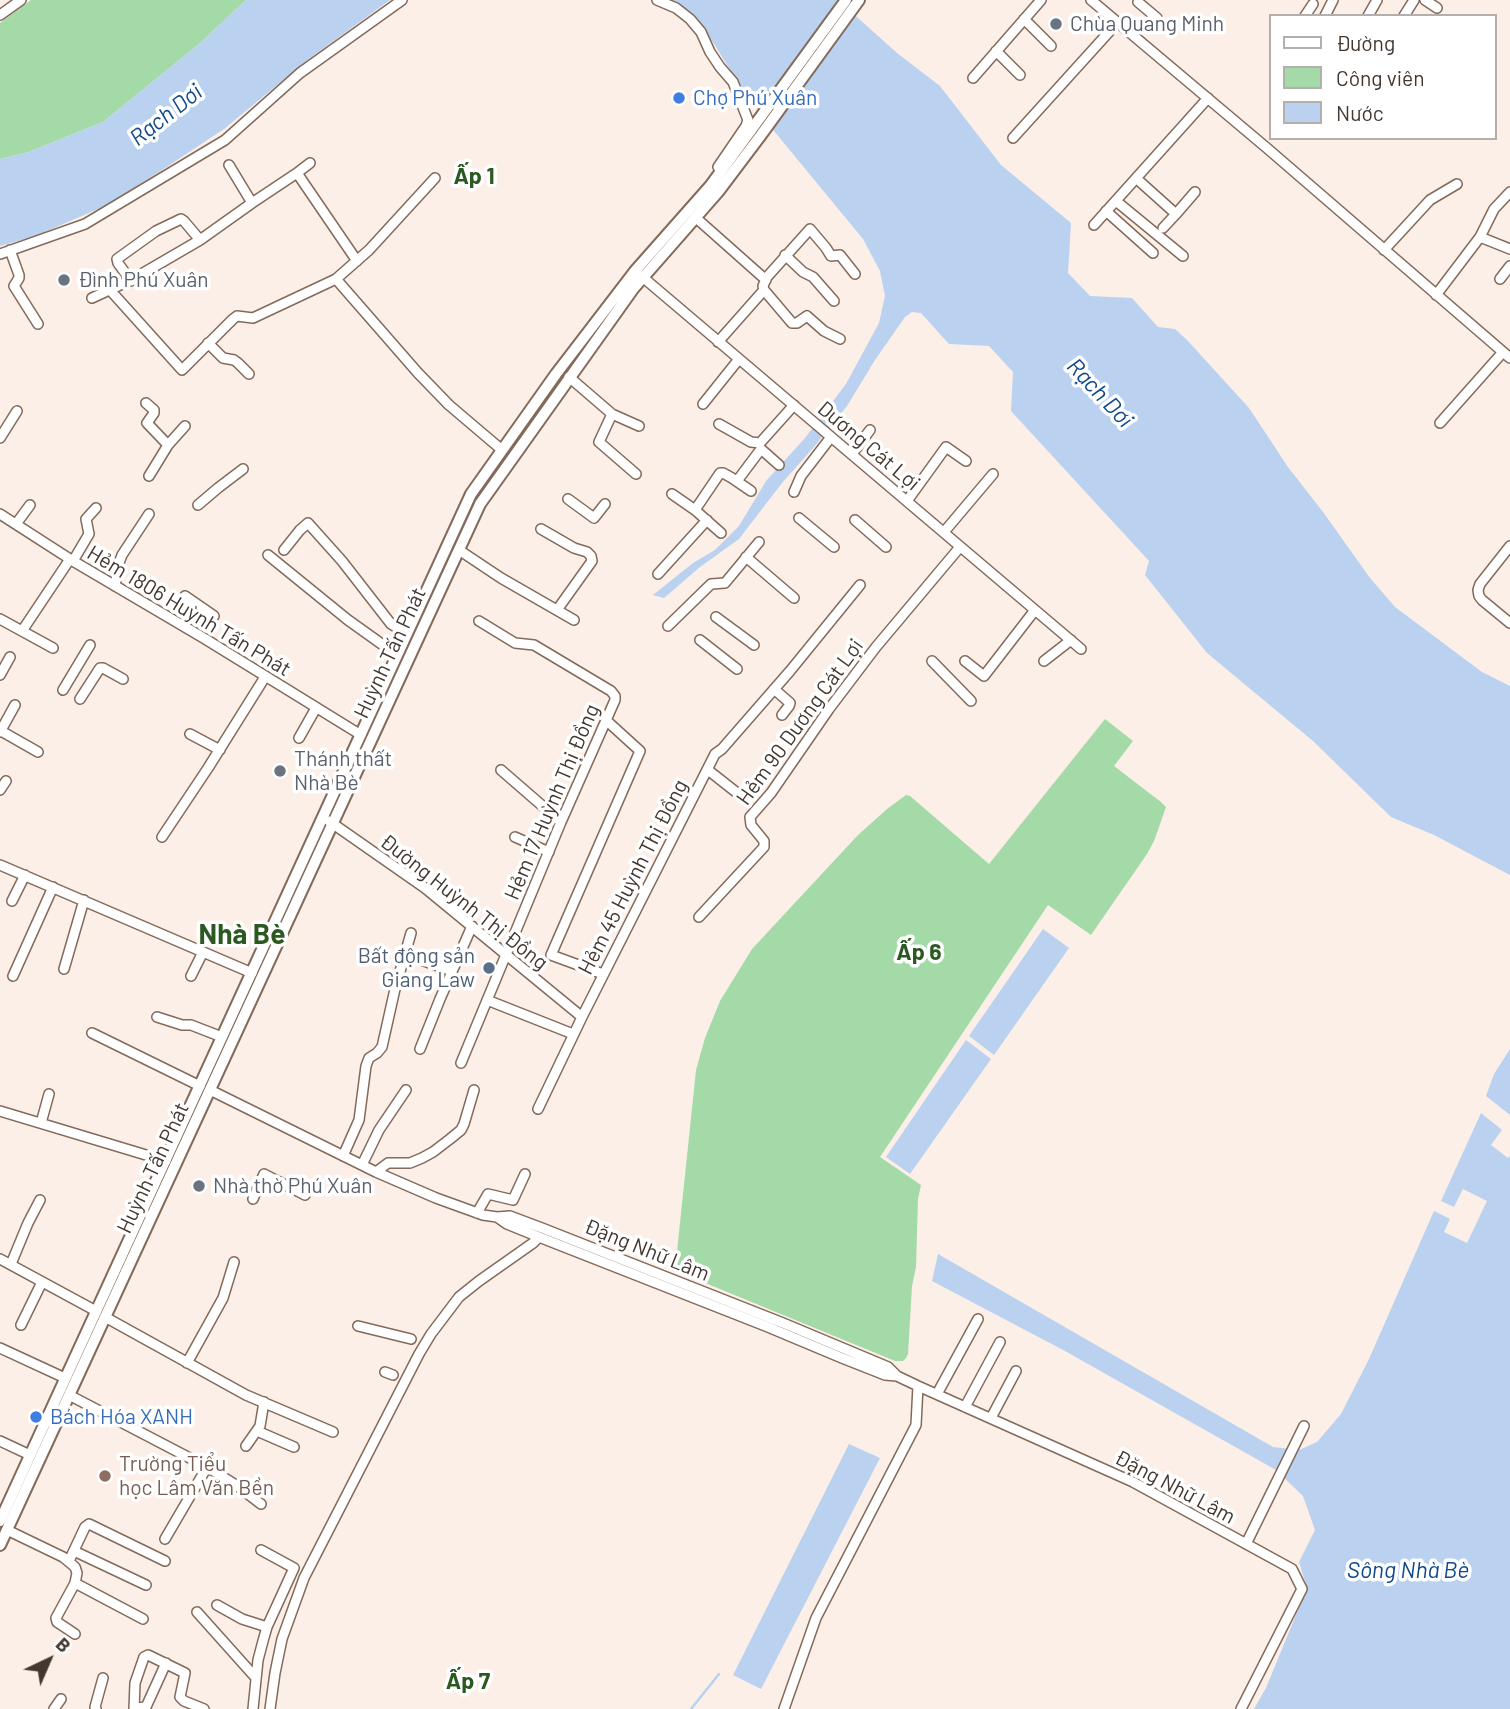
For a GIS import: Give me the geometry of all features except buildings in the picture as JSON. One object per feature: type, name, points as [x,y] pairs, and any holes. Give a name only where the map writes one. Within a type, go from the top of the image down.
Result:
[{"type":"main road","points":[[757,132],[846,0]]},
{"type":"main road","points":[[757,132],[859,0]]},
{"type":"main road","name":"Huỳnh Tấn Phát","points":[[3,1525],[44,1437],[65,1378],[100,1314],[328,820],[361,735],[471,494],[556,374],[692,214],[711,185],[757,132]]},
{"type":"main road","name":"Huỳnh Tấn Phát","points":[[0,1545],[3,1525],[30,1455],[69,1395],[100,1314],[166,1161],[205,1088],[222,1037],[480,504],[639,274]]},
{"type":"main road","points":[[502,450],[512,457]]},
{"type":"street","points":[[0,15],[21,0]]},
{"type":"street","points":[[0,254],[85,224],[131,198],[235,132],[300,73],[402,0]]},
{"type":"street","points":[[657,0],[676,8],[701,32],[710,52],[733,82],[748,120],[720,164],[687,206],[692,214],[766,279]]},
{"type":"street","points":[[972,78],[1041,0]]},
{"type":"street","points":[[1091,0],[1506,355],[1440,423]]},
{"type":"street","points":[[1425,0],[1437,8]]},
{"type":"street","points":[[1138,2],[1157,18]]},
{"type":"street","points":[[1306,14],[1313,4]]},
{"type":"street","points":[[1024,19],[1051,46]]},
{"type":"street","points":[[1013,138],[1118,22]]},
{"type":"street","points":[[996,51],[1020,75]]},
{"type":"street","points":[[1094,225],[1208,98]]},
{"type":"street","points":[[92,298],[131,281],[200,240],[310,163]]},
{"type":"street","points":[[229,165],[252,203]]},
{"type":"street","points":[[297,173],[357,261]]},
{"type":"street","points":[[110,290],[182,370],[237,316],[253,318],[337,279],[435,178]]},
{"type":"street","points":[[1137,179],[1176,214]]},
{"type":"street","points":[[1384,250],[1430,200],[1457,184]]},
{"type":"street","points":[[1436,295],[1480,237],[1494,209],[1510,191]]},
{"type":"street","points":[[1163,228],[1195,192]]},
{"type":"street","points":[[1116,201],[1183,256]]},
{"type":"street","points":[[1106,211],[1153,253]]},
{"type":"street","points":[[131,281],[117,259],[156,231],[181,219],[200,240]]},
{"type":"street","points":[[840,340],[824,331],[807,316],[792,324],[764,290],[763,285],[785,255],[810,229],[831,256],[840,255],[855,274]]},
{"type":"street","points":[[1480,237],[1510,249]]},
{"type":"street","points":[[10,250],[19,275],[14,286],[38,324]]},
{"type":"street","points":[[785,255],[803,272],[813,276],[834,302]]},
{"type":"street","points":[[1500,279],[1510,267]]},
{"type":"street","name":"Dương Cát Lợi","points":[[639,274],[1081,649]]},
{"type":"street","points":[[337,279],[418,373],[449,405],[502,450]]},
{"type":"street","points":[[718,342],[764,290]]},
{"type":"street","points":[[208,343],[223,358],[234,360],[249,374]]},
{"type":"street","points":[[703,404],[739,359]]},
{"type":"street","points":[[569,377],[612,414],[639,426]]},
{"type":"street","points":[[146,403],[154,413],[148,423],[168,445]]},
{"type":"street","points":[[719,424],[751,442],[760,443],[794,405]]},
{"type":"street","points":[[0,438],[17,411]]},
{"type":"street","points":[[612,414],[599,442],[636,474]]},
{"type":"street","points":[[149,476],[168,445],[185,426]]},
{"type":"street","points":[[852,454],[870,430]]},
{"type":"street","points":[[794,492],[801,475],[830,436]]},
{"type":"street","points":[[906,501],[946,447],[966,461]]},
{"type":"street","points":[[737,481],[761,449],[779,466]]},
{"type":"street","points":[[198,505],[243,469]]},
{"type":"street","points":[[695,510],[720,473],[751,491]]},
{"type":"street","points":[[944,532],[993,474]]},
{"type":"street","points":[[672,494],[721,533]]},
{"type":"street","points":[[568,499],[594,518],[606,504]]},
{"type":"street","points":[[16,524],[30,505]]},
{"type":"street","points":[[22,631],[89,534],[85,521],[96,508]]},
{"type":"street","name":"Hẻm 1806 Huỳnh Tấn Phát","points":[[0,514],[361,735]]},
{"type":"street","points":[[115,586],[122,555],[149,514]]},
{"type":"street","points":[[799,518],[834,547]]},
{"type":"street","points":[[658,574],[707,520]]},
{"type":"street","points":[[855,520],[886,547]]},
{"type":"street","points":[[284,550],[306,523],[309,523],[391,624],[407,634]]},
{"type":"street","points":[[541,529],[574,548],[587,552],[592,561],[557,610]]},
{"type":"street","points":[[668,626],[711,583],[725,583],[759,542]]},
{"type":"street","points":[[1510,546],[1478,590],[1482,600],[1510,623]]},
{"type":"street","name":"Hẻm 90 Dương Cát Lợi","points":[[699,917],[764,848],[764,841],[751,825],[750,817],[771,793],[876,647],[960,547]]},
{"type":"street","points":[[458,550],[575,620]]},
{"type":"street","points":[[268,555],[397,656]]},
{"type":"street","points":[[746,557],[794,598]]},
{"type":"street","points":[[782,715],[790,703],[774,689],[860,585]]},
{"type":"street","points":[[185,596],[214,616]]},
{"type":"street","points":[[965,662],[984,676],[1035,610]]},
{"type":"street","points":[[716,617],[754,645]]},
{"type":"street","points":[[0,619],[53,648]]},
{"type":"street","name":"Hẻm 17 Huỳnh Thị Đồng","points":[[461,1063],[615,700],[611,691],[534,645],[515,643],[479,621]]},
{"type":"street","points":[[700,640],[737,669]]},
{"type":"street","points":[[1044,662],[1071,640]]},
{"type":"street","points":[[63,691],[90,645]]},
{"type":"street","points":[[0,675],[10,657]]},
{"type":"street","points":[[932,661],[971,701]]},
{"type":"street","points":[[80,699],[100,668],[123,679]]},
{"type":"street","points":[[162,837],[265,677]]},
{"type":"street","name":"Hẻm 45 Huỳnh Thị Đồng","points":[[538,1109],[573,1034],[715,754],[774,689]]},
{"type":"street","points":[[15,705],[0,732],[38,752]]},
{"type":"street","points":[[299,738],[316,708]]},
{"type":"street","points":[[603,974],[551,955],[640,751],[607,721]]},
{"type":"street","points":[[191,734],[220,750]]},
{"type":"street","points":[[501,770],[561,822]]},
{"type":"street","points":[[708,771],[741,796]]},
{"type":"street","name":"Đường Huỳnh Thị Đồng","points":[[328,820],[405,873],[582,1017]]},
{"type":"street","points":[[515,837],[549,852]]},
{"type":"street","points":[[0,865],[253,973]]},
{"type":"street","points":[[12,901],[25,875]]},
{"type":"street","points":[[13,976],[53,887]]},
{"type":"street","points":[[64,969],[84,900]]},
{"type":"street","points":[[421,1049],[472,926]]},
{"type":"street","points":[[343,1156],[359,1120],[366,1066],[369,1058],[382,1047],[411,933]]},
{"type":"street","points":[[191,976],[203,951]]},
{"type":"street","points":[[405,954],[452,971]]},
{"type":"street","points":[[487,1000],[573,1034]]},
{"type":"street","points":[[157,1017],[191,1025],[222,1037]]},
{"type":"street","name":"Đặng Nhữ Lâm","points":[[92,1033],[376,1172],[436,1198],[477,1213],[497,1217],[510,1216],[771,1318],[888,1367],[897,1376],[918,1386],[1133,1482],[1292,1569],[1301,1589],[1241,1709]]},
{"type":"street","points":[[362,1165],[379,1130],[406,1090]]},
{"type":"street","points":[[376,1172],[388,1163],[410,1163],[422,1158],[461,1130],[474,1090]]},
{"type":"street","points":[[41,1123],[49,1094]]},
{"type":"street","points":[[0,1111],[166,1161]]},
{"type":"street","points":[[253,1199],[264,1174],[305,1195]]},
{"type":"street","points":[[477,1213],[488,1194],[513,1200],[525,1174]]},
{"type":"street","points":[[11,1264],[40,1200]]},
{"type":"street","name":"Đặng Nhữ Lâm","points":[[497,1217],[507,1224],[885,1375],[897,1376]]},
{"type":"street","points":[[270,1709],[282,1639],[304,1578],[419,1353],[459,1297],[539,1237]]},
{"type":"street","points":[[0,1259],[246,1395],[333,1432]]},
{"type":"street","points":[[187,1363],[223,1298],[234,1262]]},
{"type":"street","points":[[21,1325],[42,1282]]},
{"type":"street","points":[[937,1394],[978,1319]]},
{"type":"street","points":[[358,1326],[407,1338]]},
{"type":"street","points":[[965,1407],[1000,1342]]},
{"type":"street","points":[[0,1348],[65,1378]]},
{"type":"street","points":[[990,1418],[1016,1371]]},
{"type":"street","points":[[784,1709],[816,1618],[916,1425],[918,1386]]},
{"type":"street","points":[[69,1395],[207,1467],[261,1504]]},
{"type":"street","points":[[246,1446],[260,1426],[264,1402]]},
{"type":"street","points":[[1246,1544],[1304,1426]]},
{"type":"street","points":[[257,1432],[294,1447]]},
{"type":"street","points":[[0,1441],[30,1455]]},
{"type":"street","points":[[165,1539],[207,1467]]},
{"type":"street","points":[[69,1561],[89,1524],[165,1561]]},
{"type":"street","points":[[3,1525],[69,1561],[75,1567],[75,1583],[56,1618],[57,1622],[75,1634]]},
{"type":"street","points":[[74,1550],[146,1585]]},
{"type":"street","points":[[253,1709],[258,1660],[267,1627],[294,1568],[261,1550]]},
{"type":"street","points":[[75,1583],[143,1619]]},
{"type":"street","points":[[217,1605],[242,1619],[267,1627]]},
{"type":"street","points":[[197,1612],[256,1678]]},
{"type":"street","points":[[166,1663],[146,1707],[134,1709],[135,1683],[144,1657],[148,1655],[166,1663],[186,1673],[180,1697],[204,1709]]},
{"type":"street","points":[[96,1709],[94,1707],[103,1678]]},
{"type":"street","points":[[54,1709],[61,1699]]},
{"type":"green space","points":[[31,0],[246,0],[199,44],[103,122],[29,152],[0,159],[0,23]]},
{"type":"green space","points":[[1105,719],[1133,741],[1114,766],[1166,807],[1154,841],[1091,935],[1048,905],[880,1157],[921,1185],[918,1199],[916,1267],[906,1358],[903,1361],[895,1361],[681,1273],[676,1261],[696,1070],[720,1001],[752,949],[858,835],[906,795],[989,864]]},
{"type":"water","name":"Rạch Dơi","points":[[246,0],[390,0],[306,61],[224,129],[105,206],[33,237],[0,246],[0,159],[29,152],[103,122],[199,44]]},
{"type":"water","name":"Rạch Dơi","points":[[667,0],[838,0],[897,53],[940,86],[1001,165],[1071,223],[1068,273],[1090,296],[1132,298],[1158,327],[1175,329],[1187,340],[1249,408],[1288,467],[1370,578],[1395,607],[1482,672],[1510,686],[1510,875],[1434,835],[1391,817],[1313,741],[1207,653],[1145,575],[1149,561],[1011,411],[1013,372],[989,346],[949,344],[921,313],[912,312],[905,317],[847,406],[739,539],[700,567],[664,598],[653,595],[693,563],[715,550],[739,526],[766,481],[805,438],[846,384],[879,323],[885,296],[880,271],[863,239],[774,131],[695,19]]},
{"type":"water","points":[[1043,929],[1069,948],[994,1055],[969,1036]]},
{"type":"water","points":[[966,1040],[991,1059],[910,1174],[886,1157]]},
{"type":"water","points":[[1510,1049],[1510,1115],[1486,1096],[1494,1074]]},
{"type":"water","name":"Sông Nhà Bè","points":[[1481,1113],[1502,1130],[1491,1145],[1508,1158],[1510,1156],[1510,1709],[1254,1709],[1266,1688],[1307,1588],[1299,1562],[1315,1530],[1303,1496],[1276,1470],[1065,1351],[932,1281],[938,1254],[1273,1447],[1299,1450],[1317,1442],[1341,1414],[1369,1359],[1434,1211],[1450,1219],[1444,1232],[1467,1243],[1487,1201],[1463,1189],[1454,1207],[1441,1201]]},
{"type":"water","points":[[849,1444],[880,1458],[761,1689],[733,1675]]},
{"type":"waterway","points":[[691,1709],[719,1674]]},
{"type":"place","name":"Chùa Quang Minh","points":[[1056,24]]},
{"type":"place","name":"Chợ Phú Xuân","points":[[679,98]]},
{"type":"place","name":"Đình Phú Xuân","points":[[64,280]]},
{"type":"place","name":"Thánh thất Nhà Bè","points":[[280,771]]},
{"type":"place","name":"Bất động sản Giang Law","points":[[489,968]]},
{"type":"place","name":"Nhà thờ Phú Xuân","points":[[199,1186]]},
{"type":"place","name":"Bách Hóa XANH","points":[[36,1417]]},
{"type":"place","name":"Trường Tiểu học Lâm Văn Bền","points":[[105,1476]]},
{"type":"district","name":"Ấp 1","points":[[474,176]]},
{"type":"district","name":"Nhà Bè","points":[[242,935]]},
{"type":"district","name":"Ấp 6","points":[[919,952]]},
{"type":"district","name":"Ấp 7","points":[[468,1681]]}]
